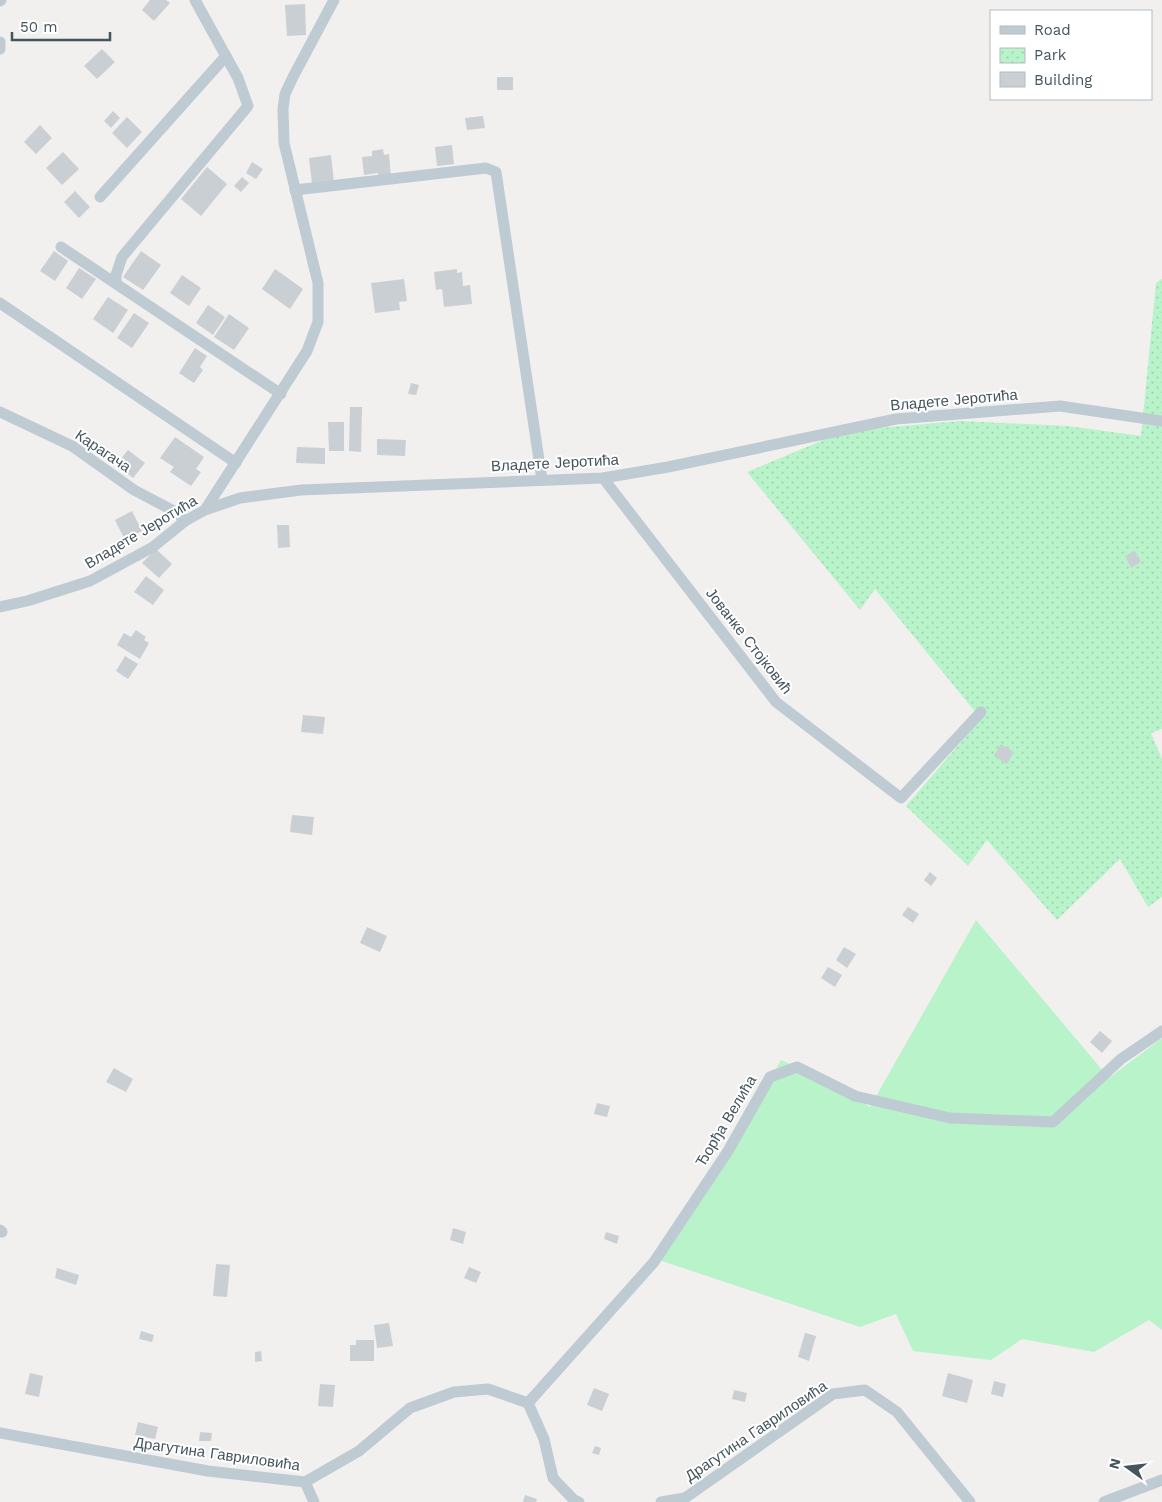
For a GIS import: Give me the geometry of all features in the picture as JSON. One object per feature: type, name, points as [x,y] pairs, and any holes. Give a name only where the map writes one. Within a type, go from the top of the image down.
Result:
[{"type":"street","points":[[116,283],[116,275],[122,257],[248,106],[238,78],[195,0]]},
{"type":"street","points":[[205,510],[281,394],[314,337],[318,322],[320,303],[318,283],[295,190],[282,125],[285,94],[334,0]]},
{"type":"street","points":[[0,42],[0,50]]},
{"type":"street","points":[[100,197],[226,56]]},
{"type":"street","points":[[295,190],[486,168],[496,172],[542,480]]},
{"type":"street","points":[[61,246],[281,394]]},
{"type":"street","points":[[0,303],[236,463]]},
{"type":"street","name":"Владете Јеротића","points":[[0,607],[27,601],[90,581],[152,547],[185,521],[205,510],[240,498],[301,490],[603,478],[668,467],[896,419],[1060,406],[1162,421]]},
{"type":"street","name":"Карагача","points":[[0,412],[72,446],[134,490],[176,512],[185,521]]},
{"type":"street","name":"Јованке Стојковић","points":[[603,478],[776,702],[901,798],[981,712]]},
{"type":"street","name":"Ђорђа Велића","points":[[528,1403],[654,1262],[728,1151],[770,1077],[797,1066],[855,1096],[950,1118],[1053,1122],[1121,1059],[1162,1031]]},
{"type":"street","name":"Драгутина Гавриловића","points":[[0,1433],[208,1471],[305,1482],[359,1451],[410,1408],[454,1392],[488,1389],[528,1403]]},
{"type":"street","name":"Драгутина Гавриловића","points":[[661,1502],[685,1498],[833,1394],[865,1390],[896,1412],[970,1502]]},
{"type":"street","points":[[528,1403],[544,1439],[553,1478],[574,1500],[579,1502]]},
{"type":"street","points":[[1104,1502],[1129,1497],[1162,1480]]},
{"type":"street","points":[[305,1482],[314,1502]]},
{"type":"green space","points":[[1162,279],[1162,729],[1151,733],[1162,759],[1162,897],[1148,907],[1120,859],[1057,920],[987,840],[968,866],[906,806],[981,719],[875,589],[860,610],[747,472],[845,431],[960,421],[1068,426],[1141,436],[1156,283]]},
{"type":"green space","points":[[976,920],[1109,1078],[1162,1038],[1162,1330],[1149,1320],[1094,1352],[1022,1339],[991,1360],[913,1351],[896,1314],[860,1327],[659,1260],[734,1145],[781,1060],[820,1077],[870,1107]]},
{"type":"building","points":[[150,0],[166,0],[170,3],[154,21],[142,10]]},
{"type":"building","points":[[305,4],[306,35],[287,36],[285,5]]},
{"type":"building","points":[[102,49],[115,62],[97,79],[84,66]]},
{"type":"building","points":[[497,77],[513,77],[513,90],[497,90]]},
{"type":"building","points":[[113,111],[120,118],[111,128],[104,121]]},
{"type":"building","points":[[483,116],[485,128],[467,130],[465,118]]},
{"type":"building","points":[[127,117],[142,132],[127,148],[112,133]]},
{"type":"building","points":[[40,125],[52,138],[36,154],[24,142]]},
{"type":"building","points":[[452,145],[454,164],[437,166],[435,147]]},
{"type":"building","points":[[383,149],[384,155],[389,154],[391,177],[379,178],[378,173],[364,175],[362,157],[372,156],[372,151]]},
{"type":"building","points":[[63,152],[79,169],[62,185],[46,168]]},
{"type":"building","points":[[331,155],[334,182],[312,184],[309,158]]},
{"type":"building","points":[[252,162],[263,169],[256,179],[246,173]]},
{"type":"building","points":[[207,167],[227,184],[201,216],[181,199]]},
{"type":"building","points":[[242,177],[249,183],[241,192],[234,186]]},
{"type":"building","points":[[75,191],[90,207],[79,218],[64,202]]},
{"type":"building","points":[[54,251],[68,261],[55,281],[40,271]]},
{"type":"building","points":[[141,251],[161,265],[143,290],[123,277]]},
{"type":"building","points":[[79,268],[96,279],[82,299],[66,288]]},
{"type":"building","points":[[275,269],[303,289],[290,309],[262,289]]},
{"type":"building","points":[[457,269],[457,273],[462,272],[463,286],[470,285],[472,304],[444,307],[442,289],[436,290],[434,272]]},
{"type":"building","points":[[182,275],[201,288],[189,306],[170,293]]},
{"type":"building","points":[[404,279],[407,301],[399,302],[400,310],[375,313],[371,283]]},
{"type":"building","points":[[108,297],[128,310],[113,333],[93,319]]},
{"type":"building","points":[[208,305],[225,317],[213,335],[196,323]]},
{"type":"building","points":[[134,313],[149,323],[132,348],[117,338]]},
{"type":"building","points":[[229,314],[249,328],[234,350],[214,337]]},
{"type":"building","points":[[195,348],[207,356],[200,367],[203,370],[194,383],[179,373]]},
{"type":"building","points":[[411,383],[419,385],[416,395],[408,394]]},
{"type":"building","points":[[350,407],[362,407],[361,452],[349,451]]},
{"type":"building","points":[[328,422],[344,422],[344,451],[329,451]]},
{"type":"building","points":[[175,437],[204,457],[196,469],[201,472],[191,486],[170,472],[174,467],[160,458]]},
{"type":"building","points":[[377,439],[406,440],[405,456],[377,455]]},
{"type":"building","points":[[297,447],[325,448],[325,464],[296,463]]},
{"type":"building","points":[[128,450],[145,463],[133,478],[116,465]]},
{"type":"building","points":[[132,511],[142,531],[125,540],[115,520]]},
{"type":"building","points":[[277,525],[289,525],[290,547],[278,548]]},
{"type":"building","points":[[156,549],[172,564],[159,578],[142,563]]},
{"type":"building","points":[[1135,551],[1141,562],[1131,568],[1125,556]]},
{"type":"building","points":[[146,576],[164,590],[153,605],[134,592]]},
{"type":"building","points":[[136,630],[146,637],[144,640],[149,643],[140,659],[117,645],[124,633],[131,637]]},
{"type":"building","points":[[125,656],[138,664],[128,679],[116,671]]},
{"type":"building","points":[[303,715],[325,717],[323,734],[301,732]]},
{"type":"building","points":[[1001,744],[1014,752],[1007,764],[994,756]]},
{"type":"building","points":[[292,815],[314,817],[312,835],[290,832]]},
{"type":"building","points":[[930,872],[937,878],[931,886],[924,880]]},
{"type":"building","points":[[908,907],[919,914],[913,923],[902,915]]},
{"type":"building","points":[[367,927],[387,936],[380,952],[360,943]]},
{"type":"building","points":[[844,947],[856,954],[847,968],[836,960]]},
{"type":"building","points":[[828,967],[842,975],[835,987],[821,978]]},
{"type":"building","points":[[1100,1031],[1112,1041],[1102,1053],[1090,1042]]},
{"type":"building","points":[[114,1068],[133,1079],[126,1092],[106,1082]]},
{"type":"building","points":[[597,1103],[610,1106],[607,1117],[594,1114]]},
{"type":"building","points":[[453,1228],[466,1232],[463,1244],[450,1240]]},
{"type":"building","points":[[606,1232],[619,1236],[617,1244],[604,1239]]},
{"type":"building","points":[[216,1264],[230,1265],[227,1297],[213,1296]]},
{"type":"building","points":[[469,1267],[481,1272],[476,1283],[464,1278]]},
{"type":"building","points":[[57,1268],[79,1275],[76,1285],[55,1278]]},
{"type":"building","points":[[389,1323],[393,1346],[377,1348],[374,1325]]},
{"type":"building","points":[[141,1331],[154,1335],[152,1342],[139,1339]]},
{"type":"building","points":[[805,1333],[816,1336],[809,1361],[798,1357]]},
{"type":"building","points":[[356,1340],[374,1340],[374,1361],[350,1361],[350,1345],[356,1345]]},
{"type":"building","points":[[261,1351],[262,1361],[255,1362],[255,1352]]},
{"type":"building","points":[[30,1373],[43,1376],[39,1397],[25,1394]]},
{"type":"building","points":[[948,1373],[973,1380],[967,1403],[942,1396]]},
{"type":"building","points":[[994,1381],[1006,1384],[1003,1397],[991,1394]]},
{"type":"building","points":[[320,1384],[335,1385],[333,1407],[318,1406]]},
{"type":"building","points":[[594,1388],[609,1394],[602,1411],[587,1405]]},
{"type":"building","points":[[734,1390],[747,1393],[745,1402],[732,1399]]},
{"type":"building","points":[[138,1422],[158,1427],[155,1439],[135,1435]]},
{"type":"building","points":[[200,1432],[212,1433],[211,1441],[199,1441]]},
{"type":"building","points":[[595,1446],[601,1448],[599,1455],[592,1453]]},
{"type":"building","points":[[525,1495],[537,1499],[536,1502],[523,1502]]}]
